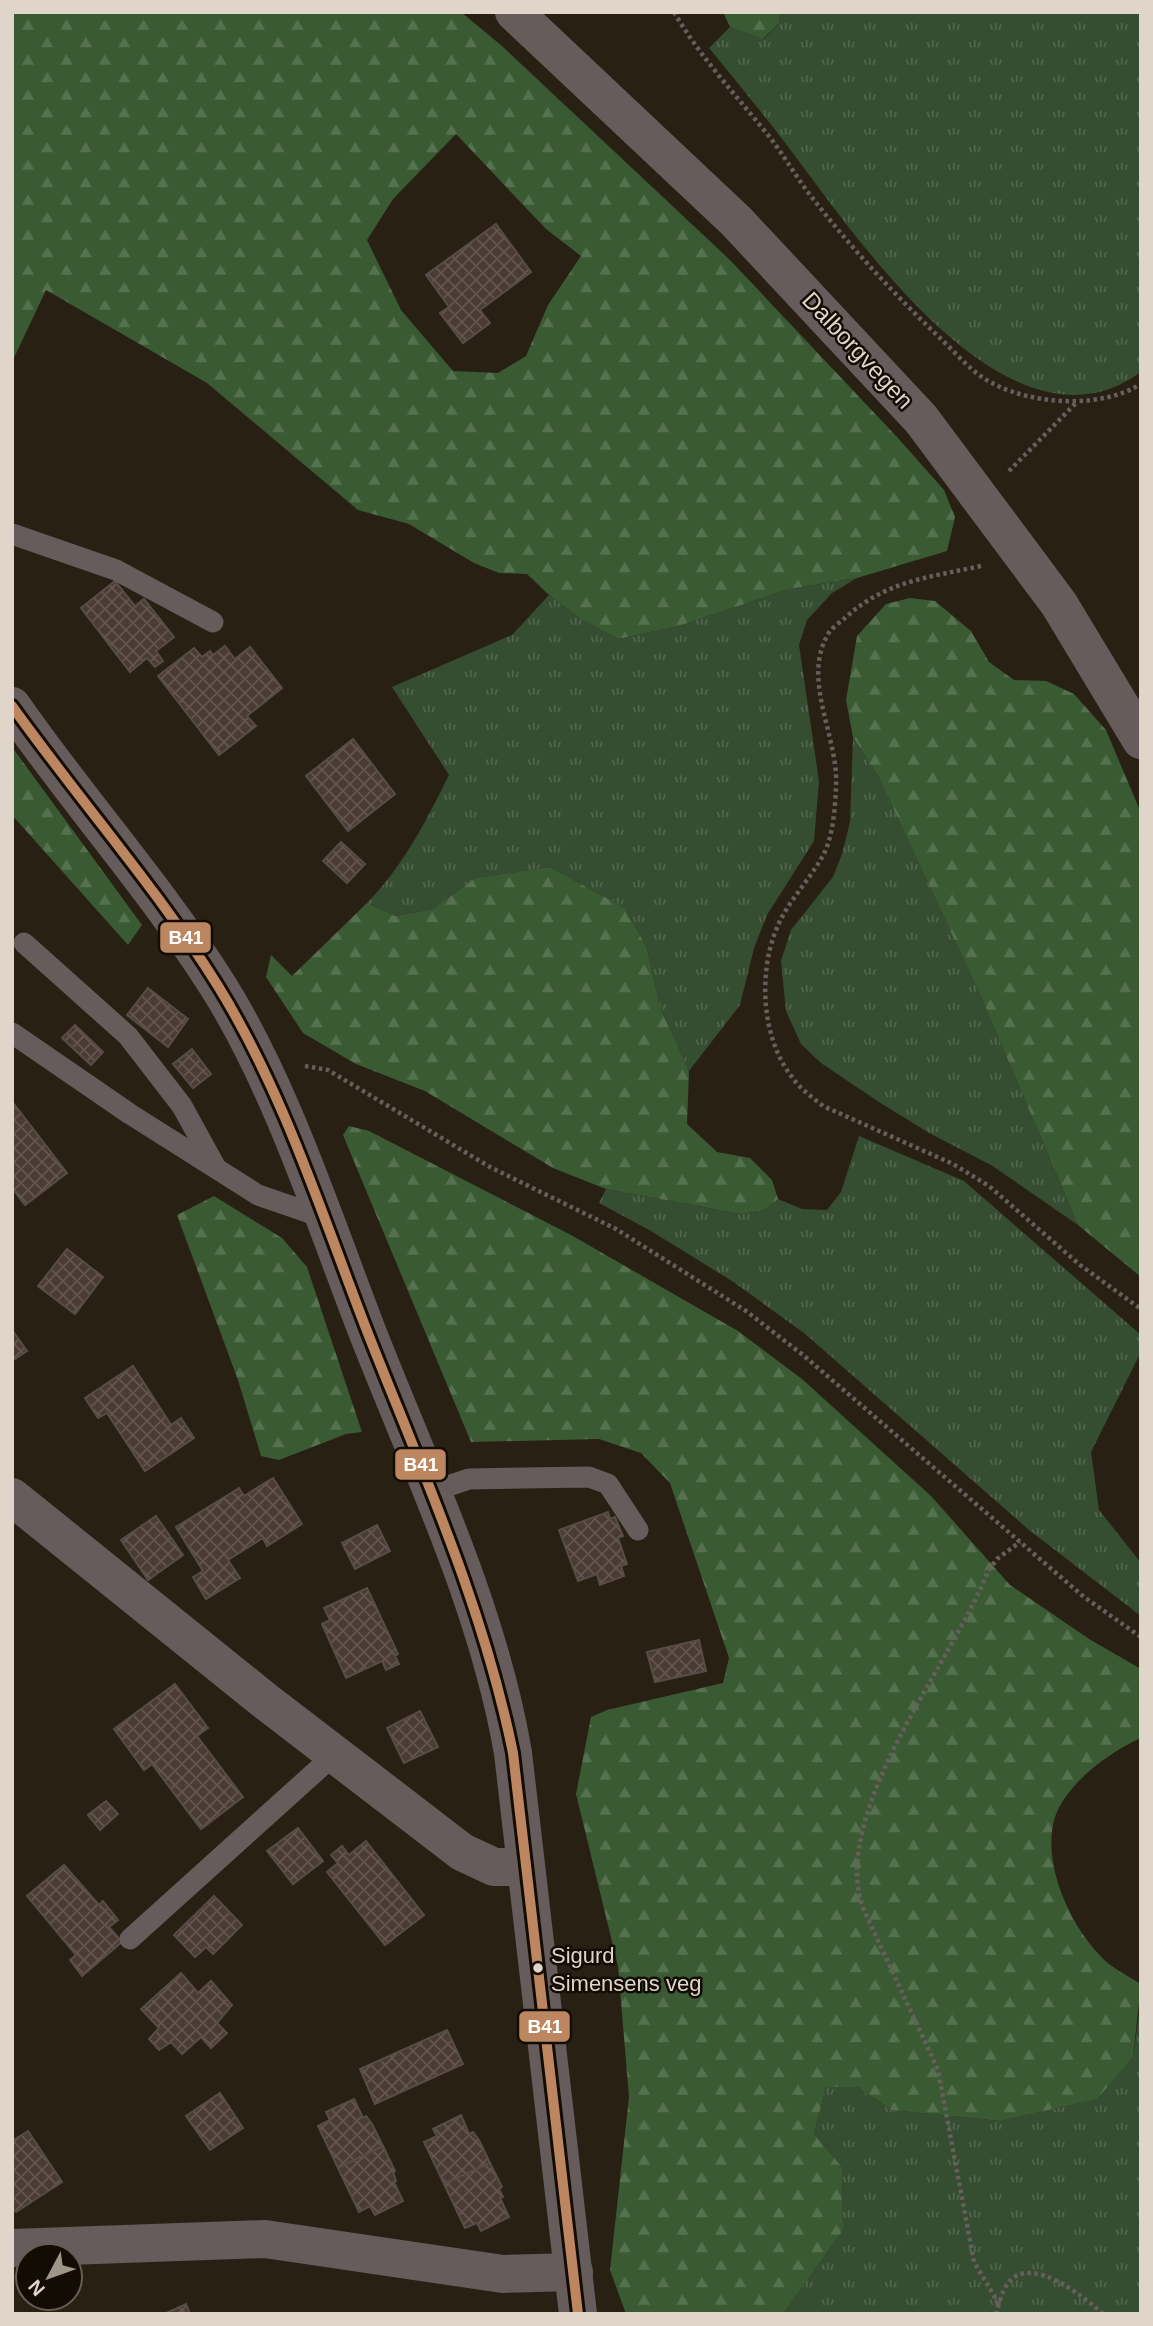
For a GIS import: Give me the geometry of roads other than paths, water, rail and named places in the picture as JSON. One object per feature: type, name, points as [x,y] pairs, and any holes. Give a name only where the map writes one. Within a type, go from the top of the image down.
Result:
[{"type":"street","name":"Dalborgvegen","points":[[514,12],[635,122],[746,231],[921,419],[1020,549],[1103,673],[1141,740]]},
{"type":"street","points":[[12,706],[198,956],[242,1028],[322,1217],[463,1572],[504,1702],[578,2314]]},
{"type":"street","points":[[12,1497],[334,1755],[462,1852],[494,1867],[524,1867]]},
{"type":"street","points":[[12,2248],[265,2239],[503,2274],[575,2272]]},
{"type":"lane","points":[[12,534],[116,570],[213,622]]},
{"type":"lane","points":[[24,943],[128,1036],[182,1106],[216,1168]]},
{"type":"lane","points":[[12,1033],[130,1114],[258,1195],[322,1217]]},
{"type":"lane","points":[[430,1492],[469,1479],[589,1477],[608,1483],[638,1530]]},
{"type":"lane","points":[[130,1939],[334,1755]]},
{"type":"place","name":"Sigurd Simensens veg","points":[[538,1968]]}]
